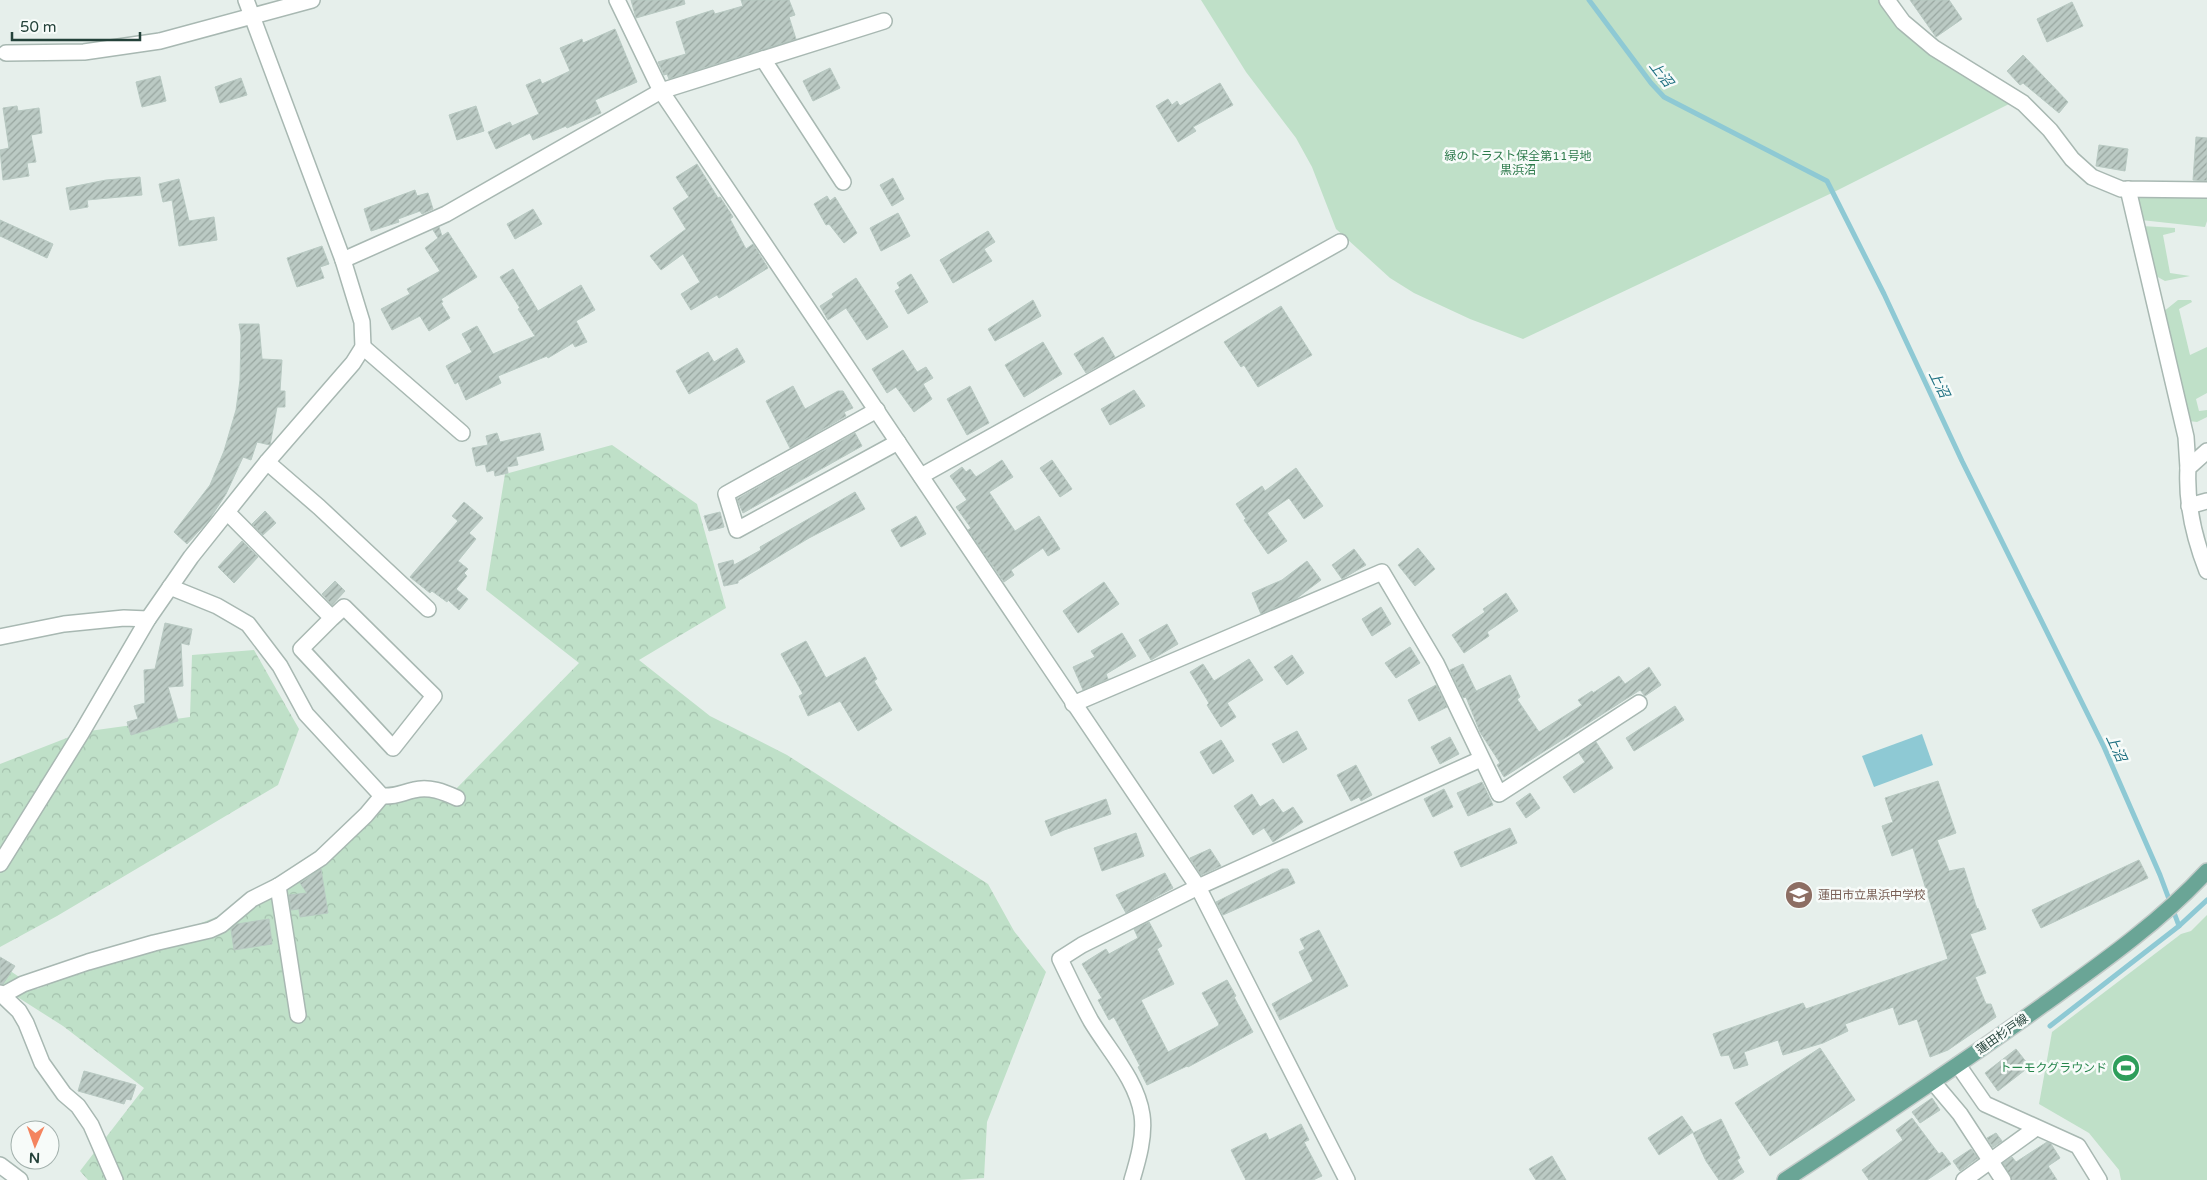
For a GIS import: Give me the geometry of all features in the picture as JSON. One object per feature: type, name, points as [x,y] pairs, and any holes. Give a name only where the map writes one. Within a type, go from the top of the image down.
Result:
[{"type":"main road","name":"蓮田杉戸線","points":[[1785,1180],[1958,1065],[2070,986],[2141,933],[2167,911],[2207,871]]},
{"type":"street","points":[[0,864],[82,732],[148,619],[170,587],[267,462],[353,363],[363,347],[362,322],[343,260],[246,0]]},
{"type":"street","points":[[6,54],[84,52],[160,41],[252,18],[312,0]]},
{"type":"street","points":[[617,0],[661,91],[1198,887],[1347,1180]]},
{"type":"street","points":[[1887,0],[1903,22],[1934,48],[2024,103],[2050,130],[2072,159],[2092,176],[2122,189],[2207,190]]},
{"type":"street","points":[[343,260],[446,214],[661,91],[884,21]]},
{"type":"street","points":[[763,59],[842,182]]},
{"type":"street","points":[[2128,188],[2186,437],[2189,506],[2201,555],[2207,571]]},
{"type":"street","points":[[921,476],[1340,242]]},
{"type":"street","points":[[363,347],[462,432]]},
{"type":"street","points":[[877,410],[726,494],[736,530],[898,442]]},
{"type":"street","points":[[2188,468],[2207,451]]},
{"type":"street","points":[[267,462],[428,609]]},
{"type":"street","points":[[2189,506],[2207,501]]},
{"type":"street","points":[[227,512],[332,618]]},
{"type":"street","points":[[1073,704],[1382,572],[1436,663],[1499,794],[1639,703]]},
{"type":"street","points":[[170,587],[217,606],[248,624],[280,666],[306,714],[382,796]]},
{"type":"street","points":[[344,607],[434,696],[393,748],[301,649],[332,618],[344,607]]},
{"type":"street","points":[[0,637],[64,624],[124,618],[148,619]]},
{"type":"street","points":[[1132,1180],[1141,1142],[1142,1116],[1138,1102],[1123,1068],[1092,1021],[1060,959],[1082,945],[1198,887],[1481,760]]},
{"type":"street","points":[[115,1180],[91,1126],[78,1106],[64,1094],[42,1063],[26,1023],[19,1011],[1,994],[22,984],[114,954],[210,930],[221,925],[252,899],[278,886],[330,850],[382,796],[394,796],[425,789],[435,790],[457,798]]},
{"type":"street","points":[[278,886],[298,1015]]},
{"type":"street","points":[[1958,1065],[1985,1104],[2078,1146],[2096,1178]]},
{"type":"street","points":[[1933,1082],[1960,1114],[2003,1180]]},
{"type":"street","points":[[1964,1180],[2036,1128]]},
{"type":"street","points":[[0,1165],[20,1180]]},
{"type":"green space","name":"緑のトラスト保全第11号地 黒浜沼","points":[[1201,0],[1880,0],[1885,8],[2011,103],[1836,191],[1523,339],[1470,319],[1414,293],[1390,278],[1336,229],[1312,167],[1296,138],[1246,72]]},
{"type":"green space","points":[[2141,192],[2207,194],[2207,221],[2205,227],[2141,220],[2135,198]]},
{"type":"green space","points":[[2142,226],[2175,228],[2175,232],[2163,235],[2170,273],[2190,276],[2165,281],[2154,275]]},
{"type":"green space","points":[[2178,300],[2191,300],[2192,302],[2179,309],[2190,355],[2207,347],[2207,393],[2196,399],[2199,411],[2207,410],[2207,417],[2197,422],[2189,421],[2163,312]]},
{"type":"green space","points":[[612,445],[697,504],[726,608],[639,660],[710,716],[787,755],[988,884],[1014,931],[1046,972],[987,1122],[984,1178],[958,1180],[88,1180],[80,1171],[144,1088],[63,1026],[0,986],[0,964],[37,989],[288,888],[385,795],[455,790],[579,663],[486,590],[505,474]]},
{"type":"green space","points":[[254,650],[299,729],[278,785],[57,916],[0,947],[0,764],[82,732],[190,717],[192,655]]},
{"type":"green space","name":"トーモクグラウンド","points":[[2207,915],[2207,1180],[2121,1180],[2119,1170],[2089,1133],[2039,1104],[2052,1032],[2181,934],[2191,931]]},
{"type":"water","points":[[1922,734],[1933,765],[1874,787],[1862,756]]},
{"type":"building","points":[[631,0],[684,0],[685,4],[636,18]]},
{"type":"building","points":[[741,0],[789,0],[795,15],[789,17],[796,39],[669,79],[667,74],[664,75],[658,62],[686,54],[676,22],[713,10],[715,14],[743,6]]},
{"type":"building","points":[[1910,0],[1949,0],[1962,19],[1936,37]]},
{"type":"building","points":[[2072,2],[2083,26],[2047,42],[2037,19]]},
{"type":"building","points":[[615,29],[637,82],[595,100],[601,113],[533,140],[530,133],[496,149],[488,132],[510,122],[512,126],[539,114],[526,85],[540,79],[542,84],[570,71],[560,48],[582,39],[583,43]]},
{"type":"building","points":[[2023,55],[2068,102],[2059,113],[2023,83],[2020,85],[2007,71]]},
{"type":"building","points":[[830,68],[840,88],[813,101],[803,81]]},
{"type":"building","points":[[160,76],[166,101],[142,107],[136,82]]},
{"type":"building","points":[[241,78],[247,95],[220,103],[215,87]]},
{"type":"building","points":[[1220,83],[1233,105],[1193,127],[1196,131],[1178,142],[1156,106],[1168,99],[1172,105],[1177,101],[1180,106]]},
{"type":"building","points":[[17,106],[18,111],[39,108],[42,133],[31,135],[36,162],[27,163],[29,176],[3,180],[0,150],[9,148],[3,108]]},
{"type":"building","points":[[476,106],[484,131],[457,140],[449,115]]},
{"type":"building","points":[[2196,137],[2207,138],[2207,181],[2193,180]]},
{"type":"building","points":[[2099,145],[2128,149],[2125,171],[2096,166]]},
{"type":"building","points":[[697,164],[718,198],[720,197],[733,217],[730,219],[746,249],[753,244],[768,268],[719,298],[717,295],[691,310],[681,294],[700,282],[683,254],[661,270],[650,256],[686,229],[673,208],[689,197],[676,177]]},
{"type":"building","points":[[140,177],[142,195],[87,200],[88,207],[70,210],[66,188],[106,180]]},
{"type":"building","points":[[893,178],[904,199],[892,206],[880,185]]},
{"type":"building","points":[[179,179],[189,221],[214,217],[217,240],[179,246],[172,200],[163,202],[159,184]]},
{"type":"building","points":[[415,190],[417,196],[428,193],[433,209],[422,214],[420,211],[398,219],[399,222],[371,231],[364,209]]},
{"type":"building","points":[[827,196],[830,201],[835,197],[857,233],[844,243],[829,224],[826,225],[814,204]]},
{"type":"building","points":[[533,209],[542,224],[515,239],[507,224]]},
{"type":"building","points":[[898,213],[910,236],[881,251],[870,228]]},
{"type":"building","points":[[0,220],[53,244],[47,258],[0,236]]},
{"type":"building","points":[[439,227],[442,236],[448,232],[477,277],[441,299],[443,302],[441,303],[450,318],[429,331],[420,316],[392,330],[381,309],[410,294],[407,289],[440,271],[425,248],[438,238],[433,230]]},
{"type":"building","points":[[988,231],[995,242],[984,249],[992,261],[953,283],[940,260]]},
{"type":"building","points":[[322,246],[329,264],[320,267],[324,278],[297,287],[287,258]]},
{"type":"building","points":[[513,269],[538,311],[581,285],[595,310],[576,321],[587,342],[575,347],[573,343],[548,358],[547,356],[498,376],[501,383],[466,400],[458,382],[455,384],[446,366],[472,352],[462,334],[477,326],[493,354],[535,336],[500,277]]},
{"type":"building","points":[[911,274],[928,302],[908,314],[895,291],[900,288],[897,283]]},
{"type":"building","points":[[856,278],[888,327],[867,340],[846,308],[828,320],[820,306],[834,297],[832,294]]},
{"type":"building","points":[[1033,300],[1041,316],[995,341],[988,329]]},
{"type":"building","points":[[1281,306],[1312,355],[1258,387],[1244,365],[1241,367],[1224,342]]},
{"type":"building","points":[[239,324],[259,324],[262,359],[282,360],[280,391],[285,391],[285,407],[277,407],[270,445],[257,442],[251,460],[243,457],[226,494],[209,520],[187,544],[174,532],[210,485],[224,451],[236,410],[240,380],[241,335]]},
{"type":"building","points":[[1103,337],[1115,357],[1086,373],[1074,354]]},
{"type":"building","points":[[1043,342],[1062,374],[1024,397],[1005,365]]},
{"type":"building","points":[[737,348],[745,362],[689,394],[676,371],[708,352],[714,362]]},
{"type":"building","points":[[903,350],[917,372],[926,367],[933,378],[923,384],[932,399],[914,412],[896,387],[887,393],[872,369]]},
{"type":"building","points":[[793,386],[805,409],[838,391],[843,391],[853,408],[844,412],[846,416],[790,448],[766,401]]},
{"type":"building","points":[[970,386],[989,423],[967,435],[947,399]]},
{"type":"building","points":[[1134,390],[1145,406],[1110,425],[1101,409]]},
{"type":"building","points":[[497,433],[500,442],[540,433],[544,450],[516,457],[518,465],[507,467],[508,473],[495,476],[494,470],[487,472],[485,464],[476,466],[472,448],[488,445],[486,436]]},
{"type":"building","points":[[855,433],[862,446],[743,513],[737,499]]},
{"type":"building","points":[[1002,460],[1013,477],[989,492],[1015,531],[1039,516],[1060,549],[1048,556],[1043,548],[1011,570],[1014,575],[1004,582],[968,530],[971,528],[956,507],[967,500],[950,476],[962,467],[966,472],[970,469],[976,477]]},
{"type":"building","points":[[1052,460],[1072,489],[1060,497],[1040,468]]},
{"type":"building","points":[[1296,468],[1323,506],[1304,519],[1289,498],[1267,513],[1287,541],[1268,554],[1244,520],[1246,519],[1236,504],[1262,486],[1265,491]]},
{"type":"building","points":[[855,492],[865,509],[809,538],[738,581],[738,583],[724,586],[718,564],[733,560],[734,565],[761,550],[760,547]]},
{"type":"building","points":[[464,502],[483,518],[469,533],[476,539],[458,561],[468,569],[464,573],[467,576],[456,589],[468,599],[459,610],[448,600],[447,602],[432,591],[430,593],[410,577],[458,521],[452,516]]},
{"type":"building","points":[[265,511],[276,523],[263,535],[252,524]]},
{"type":"building","points":[[720,512],[724,527],[709,531],[704,516]]},
{"type":"building","points":[[916,516],[926,534],[901,547],[891,530]]},
{"type":"building","points":[[242,541],[258,557],[234,583],[218,567]]},
{"type":"building","points":[[1418,548],[1435,569],[1415,586],[1398,565]]},
{"type":"building","points":[[1354,549],[1366,565],[1342,579],[1332,565]]},
{"type":"building","points":[[1307,561],[1321,580],[1297,598],[1261,614],[1252,593],[1282,580]]},
{"type":"building","points":[[335,581],[345,591],[332,605],[322,594]]},
{"type":"building","points":[[1104,582],[1119,604],[1078,633],[1063,611]]},
{"type":"building","points":[[1506,593],[1518,611],[1487,632],[1489,636],[1464,653],[1452,635],[1485,612],[1483,609]]},
{"type":"building","points":[[1381,607],[1391,624],[1372,636],[1362,619]]},
{"type":"building","points":[[165,623],[192,629],[189,645],[181,643],[183,686],[168,687],[178,721],[131,735],[127,722],[138,719],[134,706],[145,703],[144,670],[155,669]]},
{"type":"building","points":[[1167,624],[1178,644],[1151,660],[1139,640]]},
{"type":"building","points":[[1122,633],[1136,656],[1106,674],[1108,679],[1083,690],[1073,667],[1095,657],[1091,651]]},
{"type":"building","points":[[806,641],[826,678],[865,657],[877,679],[874,681],[892,710],[858,731],[840,701],[808,716],[799,696],[803,694],[781,654]]},
{"type":"building","points":[[1410,647],[1420,663],[1396,678],[1385,663]]},
{"type":"building","points":[[1292,655],[1304,673],[1287,685],[1274,667]]},
{"type":"building","points":[[1249,659],[1263,680],[1227,703],[1236,717],[1221,727],[1190,672],[1203,664],[1214,681]]},
{"type":"building","points":[[1463,664],[1476,691],[1474,692],[1510,675],[1520,697],[1517,699],[1539,732],[1582,705],[1578,700],[1592,691],[1593,693],[1619,676],[1625,684],[1649,667],[1661,685],[1645,696],[1640,690],[1504,777],[1497,765],[1500,763],[1480,732],[1466,697],[1463,698],[1450,670]]},
{"type":"building","points":[[1436,685],[1447,707],[1419,721],[1408,700]]},
{"type":"building","points":[[1675,706],[1684,720],[1634,751],[1626,738]]},
{"type":"building","points":[[1297,731],[1307,749],[1283,763],[1272,744]]},
{"type":"building","points":[[1450,737],[1459,754],[1440,764],[1431,747]]},
{"type":"building","points":[[1221,740],[1234,761],[1213,774],[1200,752]]},
{"type":"building","points":[[1596,742],[1613,768],[1574,793],[1563,777],[1585,762],[1579,753]]},
{"type":"building","points":[[1356,765],[1372,795],[1361,801],[1359,797],[1351,801],[1337,775]]},
{"type":"building","points":[[1938,781],[1956,833],[1937,840],[1949,871],[1964,868],[1977,909],[1986,929],[1970,934],[1986,973],[1975,977],[1986,1004],[1991,1004],[1996,1017],[1948,1050],[1930,1057],[1917,1019],[1899,1025],[1893,1007],[1845,1024],[1848,1031],[1823,1043],[1783,1055],[1778,1040],[1744,1052],[1748,1065],[1734,1069],[1729,1055],[1721,1056],[1713,1034],[1803,1003],[1806,1009],[1948,959],[1913,848],[1892,856],[1882,826],[1893,822],[1885,798]]},
{"type":"building","points":[[1482,782],[1493,805],[1468,816],[1457,793]]},
{"type":"building","points":[[1444,789],[1453,807],[1433,817],[1424,799]]},
{"type":"building","points":[[1530,793],[1540,808],[1526,818],[1516,803]]},
{"type":"building","points":[[1252,794],[1260,807],[1273,799],[1283,813],[1293,807],[1303,822],[1273,842],[1264,828],[1253,835],[1234,806]]},
{"type":"building","points":[[1106,799],[1111,814],[1051,836],[1045,821]]},
{"type":"building","points":[[1510,828],[1517,843],[1461,867],[1454,852]]},
{"type":"building","points":[[1136,833],[1144,856],[1102,871],[1094,848]]},
{"type":"building","points":[[1210,849],[1221,866],[1201,875],[1190,858]]},
{"type":"building","points":[[2139,860],[2148,878],[2041,928],[2032,910]]},
{"type":"building","points":[[321,869],[328,913],[300,917],[299,909],[291,910],[289,895],[307,893],[300,883]]},
{"type":"building","points":[[1282,869],[1288,869],[1295,883],[1223,915],[1216,902]]},
{"type":"building","points":[[1165,873],[1173,888],[1126,913],[1116,895]]},
{"type":"building","points":[[269,919],[272,944],[234,950],[231,929],[237,924]]},
{"type":"building","points":[[1149,922],[1162,946],[1157,949],[1174,984],[1141,1000],[1168,1052],[1218,1026],[1219,1024],[1202,993],[1227,980],[1253,1032],[1188,1067],[1147,1085],[1138,1067],[1140,1066],[1114,1017],[1109,1020],[1098,1000],[1102,998],[1082,964],[1106,949],[1109,954],[1138,938],[1134,929]]},
{"type":"building","points":[[1319,930],[1348,986],[1280,1020],[1272,1004],[1313,981],[1299,952],[1305,949],[1300,939]]},
{"type":"building","points":[[0,957],[15,966],[3,984],[0,984]]},
{"type":"building","points":[[1820,1048],[1855,1100],[1770,1156],[1735,1103]]},
{"type":"building","points":[[2016,1049],[2027,1063],[2023,1066],[2025,1070],[1998,1091],[1985,1073]]},
{"type":"building","points":[[84,1071],[136,1085],[131,1100],[126,1099],[124,1104],[78,1091]]},
{"type":"building","points":[[1932,1098],[1940,1110],[1920,1123],[1912,1112]]},
{"type":"building","points":[[1682,1116],[1693,1132],[1659,1155],[1648,1138]]},
{"type":"building","points":[[1912,1118],[1939,1154],[1942,1152],[1951,1164],[1927,1180],[1869,1180],[1862,1170],[1903,1140],[1896,1130]]},
{"type":"building","points":[[1721,1119],[1740,1158],[1737,1160],[1744,1172],[1732,1180],[1719,1180],[1706,1161],[1693,1133]]},
{"type":"building","points":[[1301,1124],[1309,1140],[1304,1142],[1322,1176],[1313,1180],[1246,1180],[1231,1150],[1266,1133],[1269,1140]]},
{"type":"building","points":[[1996,1133],[2002,1141],[1993,1147],[1987,1138]]},
{"type":"building","points":[[2047,1142],[2051,1144],[2060,1158],[2048,1166],[2057,1180],[2012,1180],[2003,1163],[2012,1157],[2016,1162]]},
{"type":"building","points":[[1971,1149],[1978,1158],[1960,1171],[1953,1161]]},
{"type":"building","points":[[1552,1156],[1566,1180],[1536,1180],[1529,1169]]},
{"type":"waterway","name":"上沼","points":[[1589,0],[1651,83],[1664,97],[1827,181],[1884,294],[1962,461],[2104,747],[2160,875],[2179,926]]},
{"type":"waterway","points":[[2050,1026],[2179,926],[2207,900]]},
{"type":"place","name":"蓮田市立黒浜中学校","points":[[1799,895]]},
{"type":"place","name":"トーモクグラウンド","points":[[2126,1068]]}]
